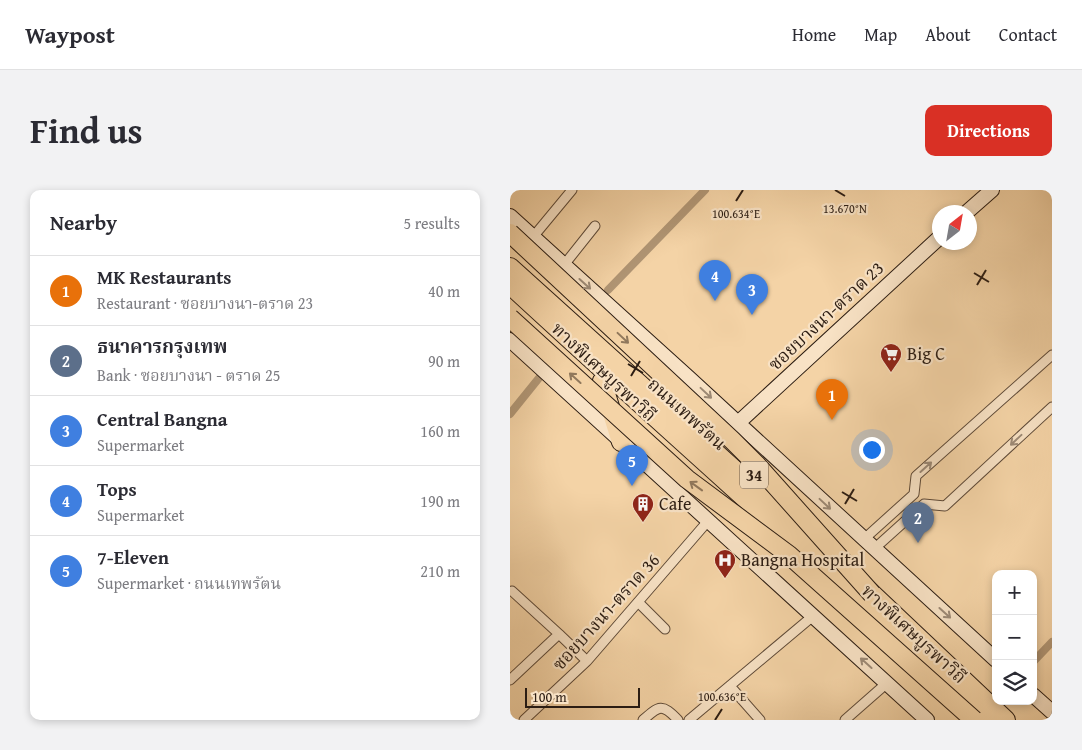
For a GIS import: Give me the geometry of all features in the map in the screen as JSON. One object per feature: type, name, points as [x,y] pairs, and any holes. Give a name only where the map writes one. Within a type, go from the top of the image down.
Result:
[{"type":"highway","points":[[510,234],[732,440],[756,464],[872,594]]},
{"type":"highway","name":"ถนนเทพรัตน","points":[[510,253],[777,496],[992,695]]},
{"type":"highway","name":"ทางพิเศษบูรพาวิถี","points":[[510,267],[872,594],[1006,720]]},
{"type":"highway","name":"ทางพิเศษบูรพาวิถี","points":[[510,285],[625,392],[988,720]]},
{"type":"highway","name":"ถนนเทพรัตน","points":[[510,296],[974,720]]},
{"type":"highway","points":[[510,318],[687,479],[796,562],[974,720]]},
{"type":"highway","points":[[602,381],[621,442]]},
{"type":"highway","name":"ถนนเทพรัตน","points":[[1002,705],[1018,720]]},
{"type":"main road","points":[[975,205],[992,190]]},
{"type":"main road","name":"ถนนเทพรัตน","points":[[510,216],[992,656]]},
{"type":"main road","name":"ซอยบางนา-ตราด 23","points":[[738,423],[932,244]]},
{"type":"main road","points":[[510,340],[928,720]]},
{"type":"main road","points":[[1037,699],[1052,712]]},
{"type":"street","points":[[533,237],[572,190]]},
{"type":"street","points":[[564,265],[595,226]]},
{"type":"street","points":[[869,545],[902,505],[914,494],[916,476],[1052,355]]},
{"type":"street","points":[[869,545],[924,504],[945,506],[1052,407]]},
{"type":"street","points":[[902,505],[911,515]]},
{"type":"street","name":"ซอยบางนา-ตราด 36","points":[[524,720],[587,661],[708,521]]},
{"type":"street","points":[[512,591],[587,661]]},
{"type":"street","points":[[638,602],[665,629]]},
{"type":"street","points":[[689,720],[813,616]]},
{"type":"street","points":[[510,680],[559,634]]},
{"type":"street","points":[[845,720],[887,683]]},
{"type":"street","points":[[730,686],[760,720]]},
{"type":"street","points":[[643,720],[655,709],[662,707],[678,720]]},
{"type":"waterway","points":[[608,290],[705,190]]},
{"type":"waterway","points":[[510,414],[539,378]]},
{"type":"waterway","points":[[1035,660],[1052,642]]},
{"type":"place","name":"Tops","points":[[715,301]]},
{"type":"place","name":"Central Bangna","points":[[752,315]]},
{"type":"place","name":"Big C","points":[[891,373]]},
{"type":"place","name":"MK Restaurants","points":[[832,420]]},
{"type":"place","name":"7-Eleven","points":[[632,486]]},
{"type":"place","name":"Cafe","points":[[643,523]]},
{"type":"place","name":"ธนาคารกรุงเทพ","points":[[918,543]]},
{"type":"place","name":"Bangna Hospital","points":[[725,579]]}]
